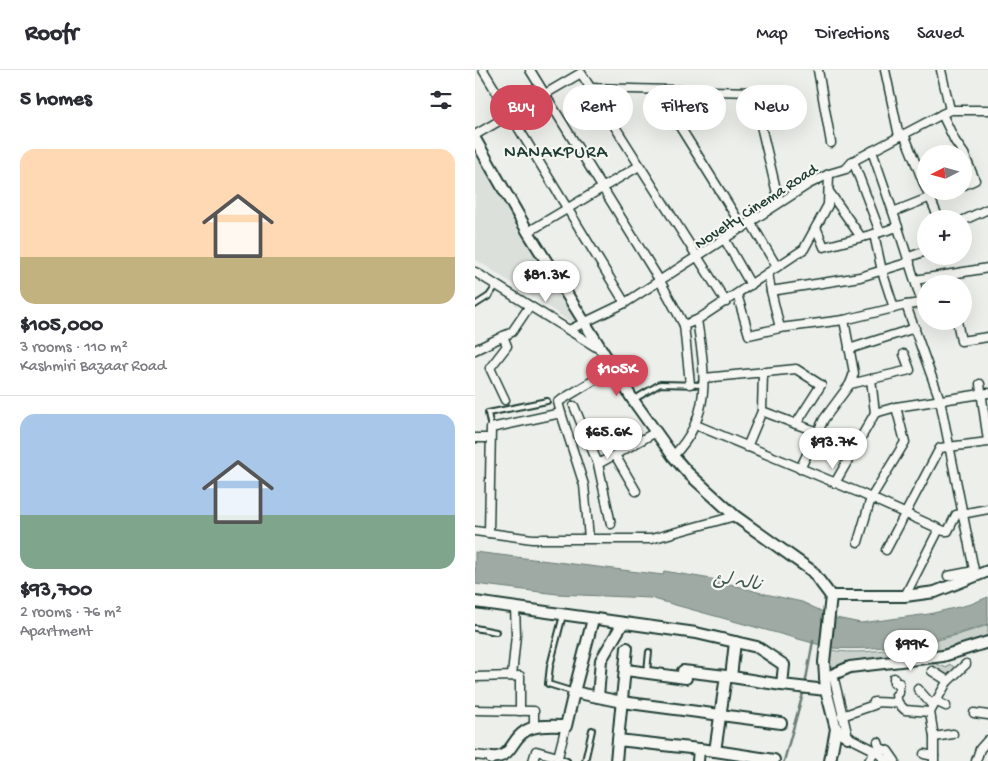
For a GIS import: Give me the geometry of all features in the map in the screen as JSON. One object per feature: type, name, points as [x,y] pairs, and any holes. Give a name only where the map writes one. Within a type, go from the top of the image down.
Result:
[{"type":"street","points":[[483,70],[492,85]]},
{"type":"street","points":[[530,70],[539,85]]},
{"type":"street","points":[[818,70],[831,143]]},
{"type":"street","points":[[885,70],[901,135],[917,169]]},
{"type":"street","points":[[941,70],[950,110]]},
{"type":"street","points":[[553,89],[581,73],[588,85]]},
{"type":"street","points":[[726,91],[753,92],[779,202]]},
{"type":"street","points":[[553,107],[660,281],[684,325],[690,384]]},
{"type":"street","name":"Novelty Cinema Road","points":[[569,330],[625,303],[751,223],[779,202],[829,174],[846,169],[853,161],[901,135],[950,110],[988,110]]},
{"type":"street","points":[[942,114],[958,145]]},
{"type":"street","points":[[475,134],[490,126]]},
{"type":"street","points":[[518,130],[625,303]]},
{"type":"street","points":[[616,130],[726,302]]},
{"type":"street","points":[[682,130],[743,228]]},
{"type":"street","points":[[475,139],[528,232],[633,400],[673,456],[688,473],[735,516],[812,571],[831,596],[825,662],[848,737]]},
{"type":"street","points":[[737,294],[749,334],[844,320],[906,304],[922,303],[872,151]]},
{"type":"street","points":[[853,161],[877,233],[881,271],[894,308]]},
{"type":"street","points":[[528,232],[568,210],[639,166]]},
{"type":"street","points":[[684,325],[697,320],[726,302],[804,249],[828,205],[830,193],[829,174]]},
{"type":"street","points":[[830,193],[861,237]]},
{"type":"street","points":[[893,212],[917,198]]},
{"type":"street","points":[[972,216],[988,209]]},
{"type":"street","points":[[751,223],[777,268]]},
{"type":"street","points":[[816,227],[824,246],[898,227]]},
{"type":"street","points":[[725,240],[751,285]]},
{"type":"street","points":[[771,291],[860,277],[881,271],[917,255]]},
{"type":"street","points":[[915,280],[988,268]]},
{"type":"street","points":[[475,272],[605,353]]},
{"type":"street","points":[[768,273],[780,328]]},
{"type":"street","points":[[906,304],[940,400],[974,573]]},
{"type":"street","points":[[475,350],[512,332],[529,307]]},
{"type":"street","points":[[673,456],[685,444],[696,425],[704,382],[697,320]]},
{"type":"street","points":[[800,469],[824,419],[850,384],[854,373],[844,320]]},
{"type":"street","points":[[849,349],[915,328]]},
{"type":"street","points":[[959,330],[961,341],[988,337]]},
{"type":"street","points":[[503,336],[507,346],[490,368],[505,400]]},
{"type":"street","points":[[850,384],[910,370],[904,354]]},
{"type":"street","points":[[589,538],[584,485],[558,402],[614,368]]},
{"type":"street","points":[[704,382],[763,372],[796,369],[821,385],[797,424]]},
{"type":"street","points":[[747,447],[762,410],[763,372]]},
{"type":"street","points":[[835,483],[875,413],[871,379]]},
{"type":"street","points":[[886,550],[940,448],[988,441],[985,393],[980,384]]},
{"type":"street","points":[[875,413],[896,407],[985,393]]},
{"type":"street","points":[[574,406],[598,464],[611,524]]},
{"type":"street","points":[[858,542],[871,498],[905,442],[896,407]]},
{"type":"street","points":[[762,410],[818,432]]},
{"type":"street","points":[[489,533],[491,428],[561,413]]},
{"type":"street","points":[[696,425],[871,498],[939,529],[948,531],[956,515],[988,509]]},
{"type":"street","points":[[598,464],[656,432]]},
{"type":"street","points":[[475,438],[490,438]]},
{"type":"street","points":[[615,455],[636,491]]},
{"type":"street","points":[[475,531],[532,539],[651,539],[735,516]]},
{"type":"street","points":[[905,596],[939,529]]},
{"type":"street","points":[[948,576],[988,571]]},
{"type":"street","points":[[831,596],[905,596],[935,592],[974,573]]},
{"type":"street","points":[[475,602],[696,633],[757,647],[784,665],[785,685]]},
{"type":"street","points":[[512,676],[516,635],[515,608]]},
{"type":"street","points":[[533,761],[536,750],[558,757],[593,618]]},
{"type":"street","points":[[598,697],[601,660],[623,623]]},
{"type":"street","points":[[715,751],[735,642]]},
{"type":"street","points":[[829,676],[851,666],[943,656],[988,642]]},
{"type":"street","points":[[616,761],[627,648]]},
{"type":"street","points":[[932,706],[951,680],[966,664]]},
{"type":"street","points":[[626,670],[647,673],[728,676],[827,690]]},
{"type":"street","points":[[932,671],[951,680]]},
{"type":"street","points":[[475,677],[520,676],[520,711]]},
{"type":"street","points":[[829,676],[827,690],[836,729],[830,761]]},
{"type":"street","points":[[894,678],[894,683],[899,683],[899,693],[896,695],[899,704],[905,710],[946,706]]},
{"type":"street","points":[[918,689],[932,706],[934,759],[924,754]]},
{"type":"street","points":[[574,692],[622,702],[721,713],[781,723]]},
{"type":"street","points":[[842,716],[874,705],[874,702],[899,704]]},
{"type":"street","points":[[895,713],[899,704]]},
{"type":"street","points":[[475,710],[534,712],[534,728]]},
{"type":"street","points":[[974,714],[988,714]]},
{"type":"street","points":[[475,755],[491,759],[499,757],[509,751],[522,732],[534,728],[566,726]]},
{"type":"street","points":[[836,729],[875,751],[887,761]]},
{"type":"street","points":[[934,737],[953,734]]},
{"type":"street","points":[[618,740],[715,751],[749,759],[774,760]]},
{"type":"street","points":[[977,761],[980,749],[988,740]]},
{"type":"street","points":[[878,742],[880,748],[887,751],[895,761]]},
{"type":"street","points":[[698,761],[699,749]]},
{"type":"street","points":[[869,761],[875,751]]},
{"type":"lane","points":[[475,304],[489,296],[496,286]]},
{"type":"lane","points":[[633,400],[660,384],[704,382]]},
{"type":"lane","points":[[491,428],[488,413],[547,401]]},
{"type":"lane","points":[[563,614],[550,666],[548,684],[574,692]]},
{"type":"lane","points":[[475,628],[496,632]]},
{"type":"lane","points":[[647,673],[649,652]]},
{"type":"lane","points":[[585,761],[593,730]]},
{"type":"lane","points":[[558,757],[567,761]]},
{"type":"shaded area","points":[[475,149],[578,319],[572,323],[475,259]]},
{"type":"shaded area","name":"نالہ لئ","points":[[475,552],[663,575],[664,571],[717,580],[761,593],[802,602],[836,618],[861,623],[929,614],[971,604],[988,597],[988,624],[950,636],[911,644],[851,649],[831,648],[650,598],[557,594],[475,584]]},
{"type":"shaded area","points":[[988,625],[988,639],[945,653],[829,671],[830,650],[867,652],[888,650],[931,642]]},
{"type":"shaded area","points":[[934,663],[947,668],[949,664],[958,669],[949,679],[932,670]]},
{"type":"waterway","points":[[805,685],[813,641]]},
{"type":"waterway","points":[[784,761],[804,690]]},
{"type":"district","name":"NANAKPURA","points":[[556,151]]}]
